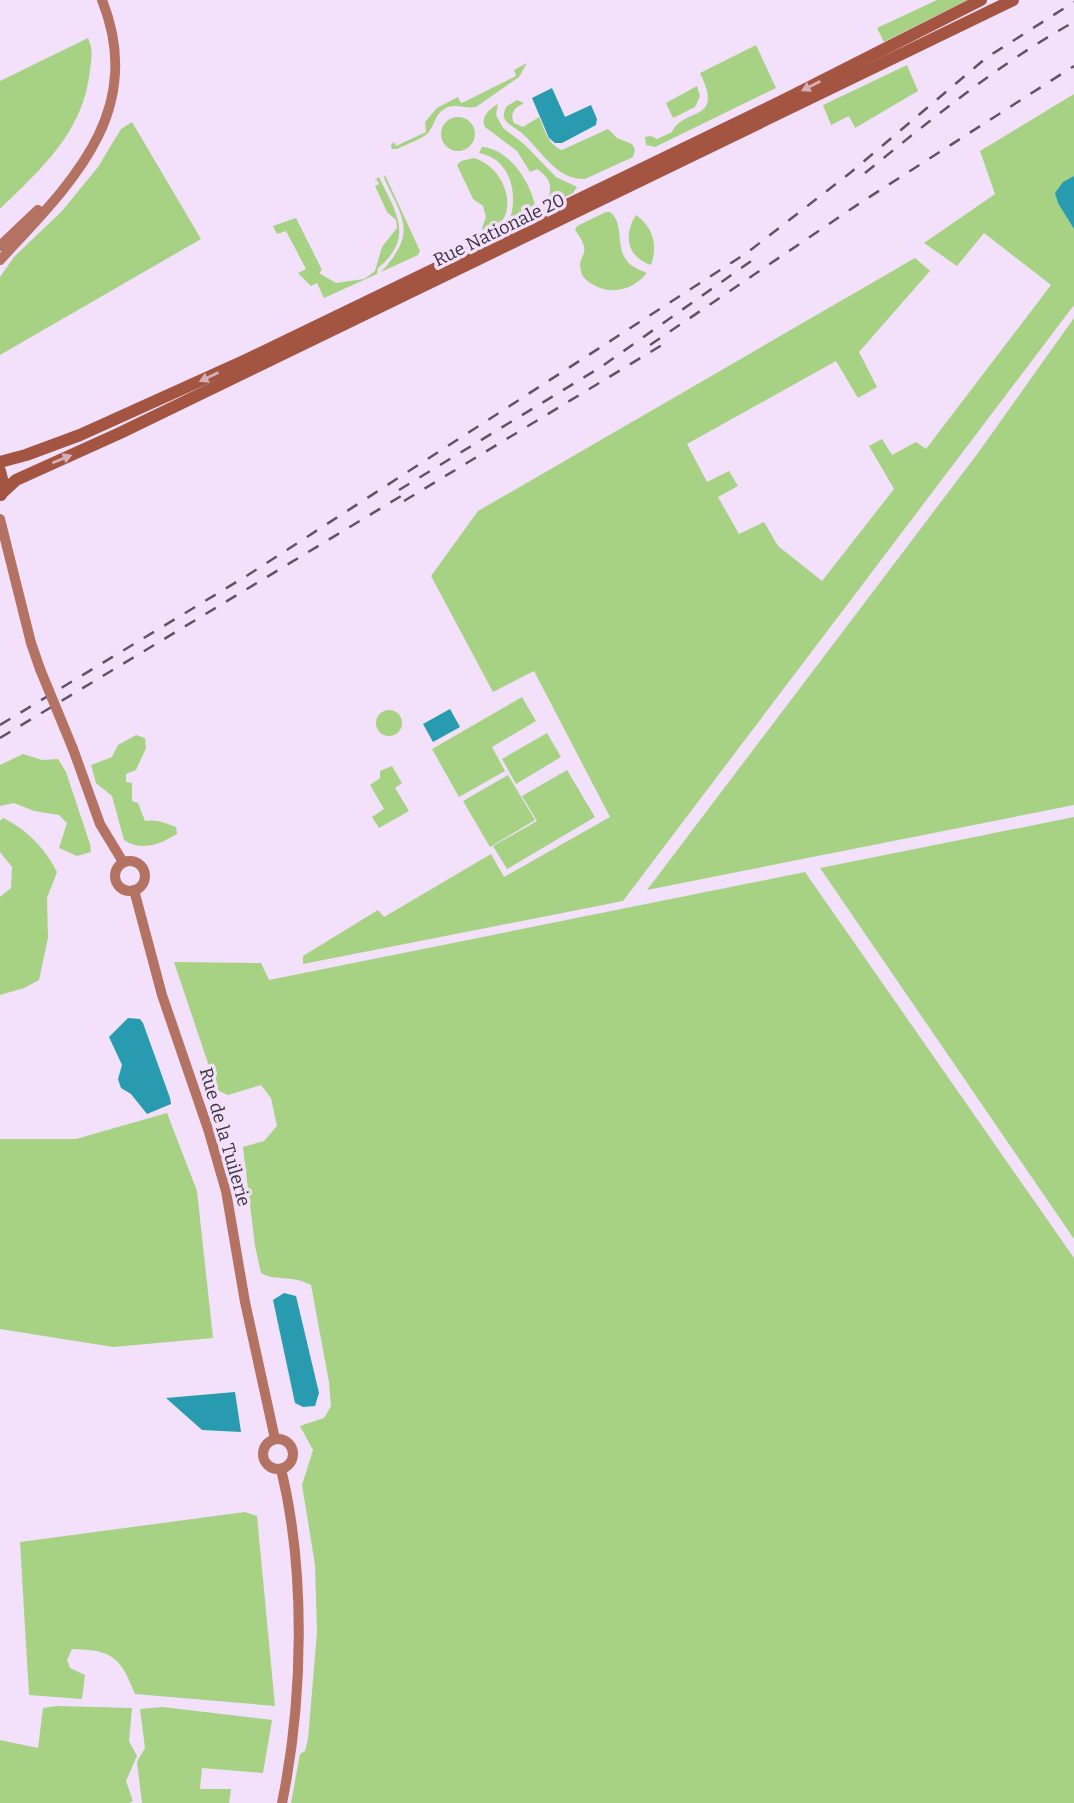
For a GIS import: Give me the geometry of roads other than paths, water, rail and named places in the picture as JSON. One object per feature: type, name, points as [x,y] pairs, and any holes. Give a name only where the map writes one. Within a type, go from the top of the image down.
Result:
[{"type":"main road","name":"Rue Nationale 20","points":[[0,462],[80,435],[256,355],[775,104],[981,0]]},
{"type":"main road","points":[[836,87],[855,72],[993,0]]},
{"type":"main road","name":"Rue Nationale 20","points":[[1,495],[16,480],[145,421],[1013,0]]},
{"type":"main road","points":[[0,471],[3,483],[1,495]]},
{"type":"street","points":[[0,246],[64,187],[83,165],[98,140],[114,90],[115,58],[112,32],[102,0]]},
{"type":"street","points":[[0,260],[53,204],[64,187]]},
{"type":"street","name":"Rue de la Tuilerie","points":[[0,519],[40,669],[100,824],[123,862]]},
{"type":"street","name":"Rue de la Tuilerie","points":[[0,541],[11,566]]},
{"type":"street","name":"Rue de la Tuilerie","points":[[132,860],[144,869],[144,882],[134,890],[125,890],[116,882],[117,869],[123,862],[132,860]]},
{"type":"street","name":"Rue de la Tuilerie","points":[[134,890],[162,995],[209,1132],[226,1191],[245,1302],[275,1439]]},
{"type":"street","points":[[275,1439],[288,1443],[293,1451],[292,1460],[281,1469],[269,1467],[264,1460],[264,1447],[275,1439]]},
{"type":"street","points":[[281,1469],[293,1546],[298,1639],[296,1714],[282,1803]]},
{"type":"water","points":[[552,88],[565,117],[591,105],[597,119],[596,125],[562,143],[555,143],[549,138],[532,98]]},
{"type":"water","points":[[1074,176],[1074,229],[1055,193],[1063,182]]},
{"type":"water","points":[[450,709],[460,727],[433,742],[423,724]]},
{"type":"water","points":[[128,1018],[140,1019],[143,1023],[170,1098],[171,1104],[147,1114],[131,1094],[121,1088],[118,1079],[122,1065],[109,1037]]},
{"type":"water","points":[[284,1293],[296,1296],[319,1393],[315,1406],[303,1407],[295,1403],[273,1300]]},
{"type":"water","points":[[235,1392],[241,1432],[202,1430],[166,1398]]},
{"type":"railway","points":[[0,725],[248,575],[748,252],[850,173],[986,58],[1074,2]]},
{"type":"railway","points":[[865,173],[992,74],[1074,22]]},
{"type":"railway","points":[[650,345],[860,203],[1074,66]]},
{"type":"railway","points":[[399,490],[601,367],[754,259]]},
{"type":"railway","points":[[404,501],[662,345]]},
{"type":"railway","points":[[0,738],[411,490]]}]
